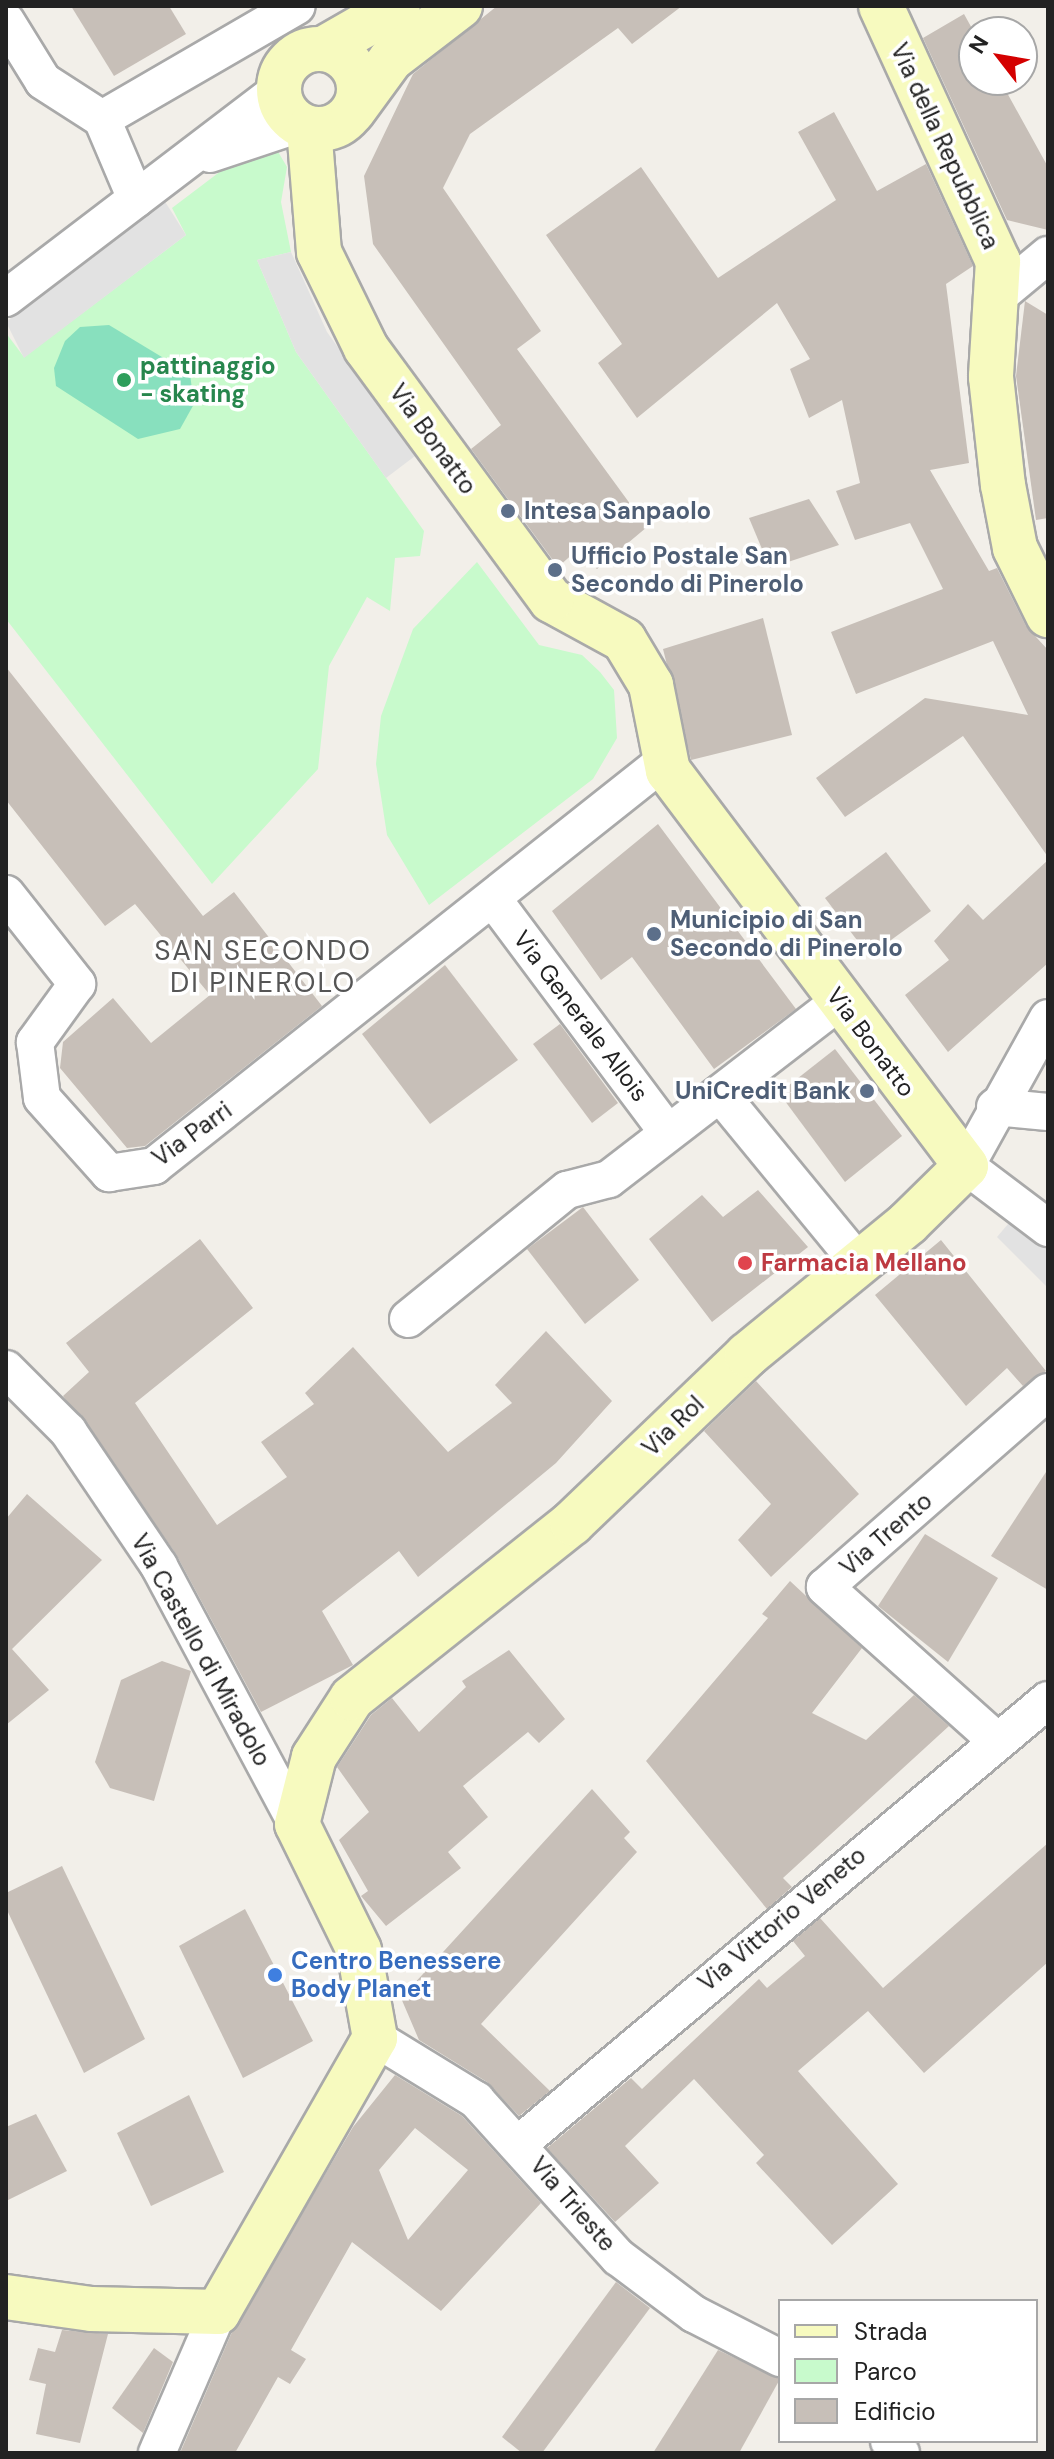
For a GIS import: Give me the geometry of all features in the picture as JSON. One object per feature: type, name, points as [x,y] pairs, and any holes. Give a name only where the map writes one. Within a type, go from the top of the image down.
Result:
[{"type":"street","points":[[102,119],[297,6]]},
{"type":"street","points":[[316,115],[298,55],[323,49],[398,6]]},
{"type":"street","points":[[6,298],[181,163],[316,115],[460,6]]},
{"type":"street","name":"Via della Repubblica","points":[[881,6],[998,261],[991,377],[1003,485],[1015,548],[1048,615]]},
{"type":"street","points":[[6,21],[43,81],[102,119],[136,199]]},
{"type":"street","name":"Via Bonatto","points":[[323,49],[355,71],[316,115],[319,252],[366,348],[551,600],[624,640],[651,685],[662,763],[966,1166]]},
{"type":"street","points":[[995,299],[1048,255]]},
{"type":"street","points":[[493,899],[662,763]]},
{"type":"street","name":"Via Parri","points":[[6,894],[77,984],[35,1042],[42,1098],[109,1173],[154,1166],[493,899]]},
{"type":"street","name":"Via Generale Allois","points":[[493,899],[668,1133]]},
{"type":"street","points":[[408,1319],[567,1190],[609,1179],[840,1001]]},
{"type":"street","name":"Via Rol","points":[[297,1824],[314,1757],[352,1698],[572,1523],[747,1355],[859,1263],[966,1166],[995,1107],[1048,1018]]},
{"type":"street","points":[[720,1094],[859,1263]]},
{"type":"street","points":[[995,1107],[1048,1112]]},
{"type":"street","points":[[966,1166],[1048,1228]]},
{"type":"street","name":"Via Castello di Miradolo","points":[[6,1369],[68,1431],[159,1566],[297,1824]]},
{"type":"street","name":"Via Trento","points":[[997,1741],[825,1587],[1048,1392]]},
{"type":"street","name":"Via Vittorio Veneto","points":[[520,2143],[1048,1700]]},
{"type":"street","points":[[157,2453],[218,2312],[375,2038],[359,1950],[297,1824]]},
{"type":"street","name":"Via Trieste","points":[[375,2038],[435,2070],[520,2143],[618,2257],[694,2314],[778,2357]]},
{"type":"street","points":[[6,2297],[91,2309],[218,2312]]},
{"type":"green space","points":[[277,150],[287,167],[281,202],[291,252],[257,260],[296,352],[424,531],[420,556],[395,558],[390,611],[367,597],[329,666],[318,769],[212,884],[6,619],[6,333],[24,357],[186,235],[172,208],[242,155]]},
{"type":"green space","name":"pattinaggio - skating","points":[[109,325],[190,374],[194,404],[180,429],[138,439],[56,386],[54,368],[65,341],[80,327]]},
{"type":"green space","points":[[477,562],[539,645],[582,655],[600,672],[614,690],[617,738],[593,779],[429,905],[387,835],[376,764],[381,716],[413,629]]},
{"type":"shaded area","points":[[164,200],[186,235],[24,358],[6,322]]},
{"type":"shaded area","points":[[291,252],[327,332],[415,456],[386,478],[296,352],[257,260]]},
{"type":"shaded area","points":[[1014,1217],[1048,1248],[1048,1288],[997,1237]]},
{"type":"building","points":[[71,6],[169,6],[186,34],[114,76]]},
{"type":"building","points":[[497,6],[682,6],[632,44],[618,28],[470,134],[443,188],[541,331],[517,349],[647,527],[597,569],[576,551],[558,567],[471,449],[501,425],[373,244],[364,176],[413,74]]},
{"type":"building","points":[[958,18],[958,96],[1009,96],[1048,167],[1048,230],[1007,220],[923,38]]},
{"type":"building","points":[[834,112],[877,191],[926,164],[973,266],[946,284],[969,463],[930,470],[989,571],[997,568],[1026,626],[1048,650],[1048,857],[963,736],[845,817],[816,778],[925,698],[1028,715],[993,641],[856,694],[831,632],[943,589],[910,523],[855,540],[836,491],[860,483],[842,400],[809,418],[790,369],[810,359],[777,303],[637,418],[598,363],[622,344],[546,235],[641,167],[718,278],[836,200],[798,132]]},
{"type":"building","points":[[1025,301],[1048,315],[1048,518],[1036,520],[1016,376]]},
{"type":"building","points":[[809,499],[839,545],[770,568],[749,518]]},
{"type":"building","points":[[763,618],[792,735],[691,760],[663,649]]},
{"type":"building","points":[[6,667],[203,916],[234,892],[322,1006],[145,1146],[127,1148],[60,1068],[63,1042],[113,998],[151,1043],[210,995],[135,904],[105,926],[6,800]]},
{"type":"building","name":"Municipio di San Secondo di Pinerolo","points":[[658,824],[796,1009],[714,1069],[632,957],[601,980],[552,911]]},
{"type":"building","points":[[886,852],[931,911],[869,956],[825,898]]},
{"type":"building","points":[[1048,860],[1048,963],[948,1052],[905,995],[949,960],[934,941],[968,904],[983,920]]},
{"type":"building","points":[[445,965],[518,1060],[430,1124],[362,1034]]},
{"type":"building","points":[[560,1024],[618,1103],[592,1123],[533,1044]]},
{"type":"building","points":[[835,1049],[902,1136],[845,1182],[779,1093]]},
{"type":"building","points":[[758,1190],[808,1247],[712,1322],[649,1239],[702,1195],[723,1217]]},
{"type":"building","points":[[583,1207],[639,1280],[585,1324],[527,1249]]},
{"type":"building","points":[[200,1239],[253,1308],[135,1403],[217,1525],[287,1477],[261,1442],[314,1404],[305,1393],[353,1347],[448,1452],[512,1403],[495,1385],[546,1331],[612,1401],[556,1463],[418,1577],[399,1551],[322,1611],[353,1665],[261,1712],[176,1554],[63,1396],[89,1372],[66,1343]]},
{"type":"building","points":[[941,1240],[1046,1371],[1023,1386],[1007,1368],[966,1406],[875,1295]]},
{"type":"building","points":[[756,1381],[859,1494],[771,1577],[738,1540],[771,1504],[704,1431]]},
{"type":"building","points":[[1048,1469],[1048,1590],[991,1556]]},
{"type":"building","points":[[27,1494],[102,1560],[12,1649],[49,1690],[6,1725],[6,1519]]},
{"type":"building","points":[[925,1534],[998,1578],[948,1662],[878,1606]]},
{"type":"building","points":[[790,1581],[862,1648],[812,1713],[866,1740],[914,1695],[949,1726],[783,1878],[792,1887],[767,1909],[646,1761],[768,1618],[762,1614]]},
{"type":"building","points":[[509,1650],[565,1719],[539,1743],[528,1732],[463,1786],[488,1817],[448,1852],[461,1868],[386,1926],[361,1896],[368,1891],[339,1840],[369,1812],[337,1767],[371,1715],[392,1698],[419,1732],[466,1687],[462,1681]]},
{"type":"building","points":[[162,1661],[191,1671],[154,1801],[110,1788],[95,1762],[121,1680]]},
{"type":"building","points":[[592,1789],[630,1832],[624,1838],[637,1852],[481,2024],[550,2091],[519,2116],[487,2082],[419,2040],[401,1998]]},
{"type":"building","points":[[1048,1843],[1048,1962],[924,2073],[868,2011],[798,2071],[898,2184],[832,2245],[756,2163],[764,2155],[694,2079],[625,2146],[659,2183],[615,2222],[547,2148],[631,2078],[642,2089],[759,1979],[767,1988],[805,1956],[793,1941],[820,1918],[883,1988]]},
{"type":"building","points":[[62,1866],[145,2039],[84,2073],[6,1908],[6,1893]]},
{"type":"building","points":[[245,1909],[313,2041],[243,2078],[179,1946]]},
{"type":"building","points":[[395,2075],[462,2116],[541,2203],[441,2311],[352,2242],[291,2350],[306,2359],[290,2384],[278,2377],[235,2453],[180,2453],[232,2332],[353,2127]],"holes":[[[415,2128],[468,2170],[408,2240],[379,2170]]]},
{"type":"building","points":[[189,2095],[224,2172],[151,2206],[117,2133]]},
{"type":"building","points":[[36,2114],[67,2171],[6,2201],[6,2127]]},
{"type":"building","points":[[616,2282],[650,2308],[542,2453],[522,2453],[502,2437]]},
{"type":"building","points":[[62,2330],[108,2334],[80,2443],[36,2434],[46,2384],[29,2380],[38,2348],[55,2352]]},
{"type":"building","points":[[154,2348],[173,2362],[143,2433],[112,2408]]},
{"type":"building","points":[[718,2350],[778,2378],[739,2453],[653,2453]]},
{"type":"place","name":"pattinaggio - skating","points":[[124,380]]},
{"type":"place","name":"Intesa Sanpaolo","points":[[508,511]]},
{"type":"place","name":"Ufficio Postale San Secondo di Pinerolo","points":[[555,570]]},
{"type":"place","name":"Municipio di San Secondo di Pinerolo","points":[[654,934]]},
{"type":"place","name":"UniCredit Bank","points":[[867,1091]]},
{"type":"place","name":"Farmacia Mellano","points":[[745,1263]]},
{"type":"place","name":"Centro Benessere Body Planet","points":[[275,1975]]},
{"type":"district","name":"SAN SECONDO DI PINEROLO","points":[[263,967]]}]
